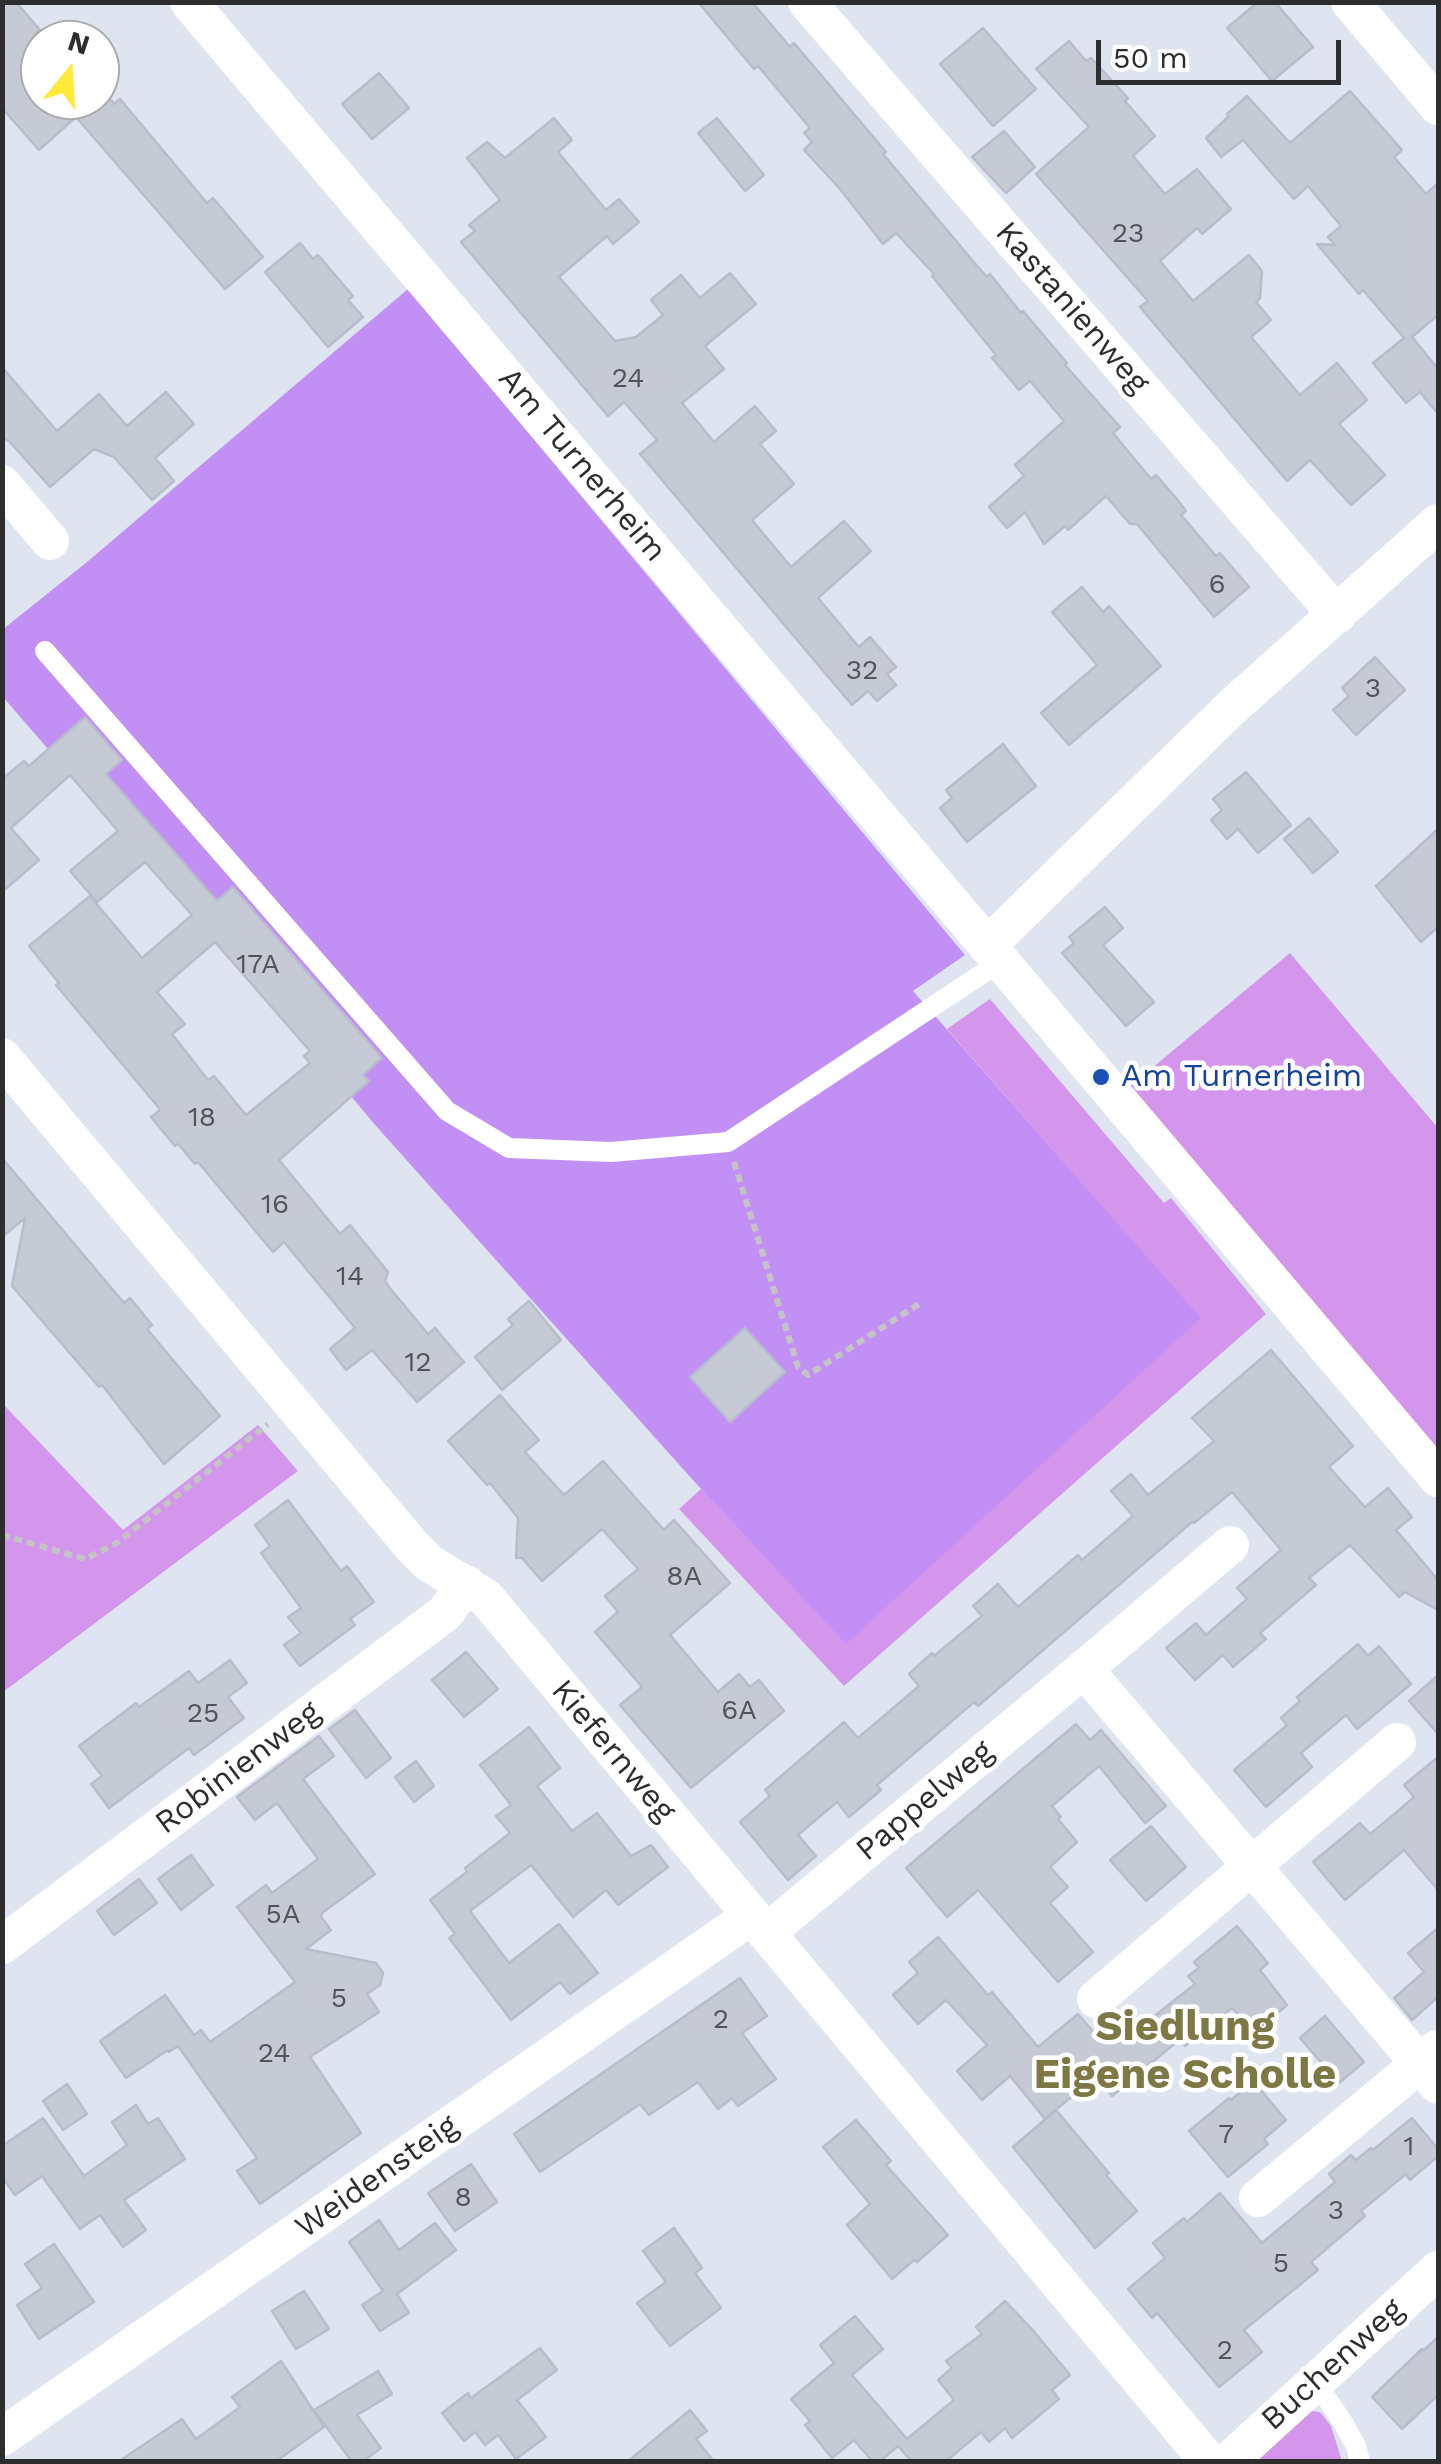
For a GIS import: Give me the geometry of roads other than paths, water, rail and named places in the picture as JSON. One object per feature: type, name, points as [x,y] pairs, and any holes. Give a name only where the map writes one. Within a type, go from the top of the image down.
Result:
[{"type":"street","name":"Am Turnerheim","points":[[189,2],[1438,1478]]},
{"type":"street","name":"Kastanienweg","points":[[807,2],[1336,615]]},
{"type":"street","points":[[1350,2],[1438,106]]},
{"type":"street","points":[[2,484],[50,542]]},
{"type":"street","points":[[994,954],[1232,707],[1438,523]]},
{"type":"street","name":"Kiefernweg","points":[[2,1057],[412,1546],[429,1562],[486,1598],[1209,2462]]},
{"type":"street","name":"Pappelweg","points":[[759,1924],[1084,1669],[1230,1545]]},
{"type":"street","name":"Robinienweg","points":[[2,1945],[446,1613],[466,1584]]},
{"type":"street","points":[[1084,1669],[1251,1866],[1432,2065],[1258,2198]]},
{"type":"street","points":[[1096,1999],[1398,1742]]},
{"type":"street","name":"Weidensteig","points":[[2,2437],[759,1924]]},
{"type":"street","name":"Buchenweg","points":[[1228,2462],[1438,2270]]},
{"type":"lane","points":[[45,651],[447,1111],[509,1148],[611,1152],[728,1142],[994,954]]},
{"type":"lane","points":[[1315,2381],[1344,2424],[1360,2462]]},
{"type":"place","name":"Am Turnerheim","points":[[1101,1077]]},
{"type":"district","name":"Siedlung Eigene Scholle","points":[[1185,2052]]}]
